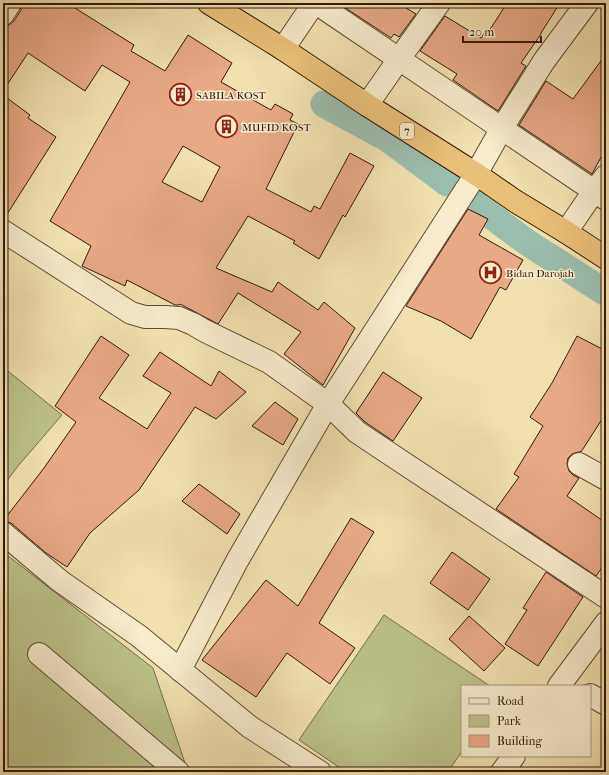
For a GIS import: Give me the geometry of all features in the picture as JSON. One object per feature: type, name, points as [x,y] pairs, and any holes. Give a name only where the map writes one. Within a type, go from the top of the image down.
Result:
[{"type":"highway","name":"7","points":[[211,4],[476,174],[514,201],[606,258]]},
{"type":"street","points":[[3,14],[10,3]]},
{"type":"street","points":[[283,49],[315,3],[502,128],[602,189],[566,232]]},
{"type":"street","points":[[367,105],[439,3]]},
{"type":"street","points":[[180,670],[237,561],[328,404],[476,174],[502,128],[544,61],[587,3]]},
{"type":"street","points":[[3,231],[131,313],[145,317],[179,318],[269,362],[328,404],[358,432],[606,597]]},
{"type":"street","points":[[579,464],[606,479]]},
{"type":"street","points":[[3,532],[60,581],[139,636],[250,727],[320,772]]},
{"type":"street","points":[[566,684],[606,623]]},
{"type":"street","points":[[39,654],[178,772]]},
{"type":"street","points":[[591,696],[606,704]]},
{"type":"green space","points":[[3,367],[62,415],[18,466],[3,486]]},
{"type":"green space","points":[[3,552],[153,668],[188,772],[3,772]]},
{"type":"green space","points":[[384,615],[489,685],[461,685],[461,752],[448,772],[346,772],[299,740]]},
{"type":"building","points":[[22,3],[67,3],[134,45],[131,51],[165,71],[188,35],[232,63],[221,82],[271,110],[275,104],[293,114],[290,120],[298,124],[266,189],[311,212],[314,206],[320,209],[350,153],[374,166],[345,217],[343,215],[319,259],[293,243],[295,241],[248,216],[216,268],[272,292],[278,282],[318,310],[324,302],[355,328],[323,385],[284,354],[301,332],[238,293],[218,324],[180,304],[175,305],[127,280],[125,286],[82,266],[91,246],[50,221],[130,82],[102,65],[85,91],[28,53],[3,91],[3,26],[9,25],[14,21],[21,10]],"holes":[[[183,146],[220,167],[202,202],[162,182]]]},
{"type":"building","points":[[338,3],[398,3],[416,14],[399,37],[394,34],[391,38]]},
{"type":"building","points":[[507,3],[560,3],[521,63],[526,66],[498,111],[453,80],[457,74],[420,51],[445,16],[481,38],[485,32],[487,34]]},
{"type":"building","points":[[606,54],[606,148],[592,174],[519,125],[546,81],[573,99]]},
{"type":"building","points":[[3,95],[30,115],[28,118],[56,137],[4,219],[3,219]]},
{"type":"building","points":[[468,209],[488,219],[479,235],[523,260],[506,290],[500,287],[471,339],[441,321],[406,306]]},
{"type":"building","points":[[101,336],[129,355],[99,398],[147,429],[171,393],[143,376],[160,352],[211,386],[219,371],[246,392],[216,419],[195,407],[139,490],[90,533],[67,567],[46,553],[11,523],[3,521],[44,468],[76,422],[55,406]]},
{"type":"building","points":[[577,336],[606,351],[606,413],[581,452],[572,454],[568,458],[567,464],[569,471],[579,478],[567,496],[606,523],[606,562],[596,576],[496,509],[519,477],[514,474],[543,426],[530,417],[552,383]]},
{"type":"building","points":[[383,372],[422,398],[393,441],[365,422],[356,413]]},
{"type":"building","points":[[275,402],[298,419],[283,445],[252,426]]},
{"type":"building","points":[[199,484],[240,514],[227,534],[182,501]]},
{"type":"building","points":[[351,518],[374,532],[319,623],[355,648],[330,684],[287,653],[256,697],[202,660],[266,580],[298,606]]},
{"type":"building","points":[[452,552],[490,579],[468,610],[430,583]]},
{"type":"building","points":[[546,572],[583,597],[538,666],[505,644],[527,610],[523,608]]},
{"type":"building","points":[[469,616],[505,648],[484,671],[449,639]]},
{"type":"waterway","points":[[324,104],[387,138],[447,183]]},
{"type":"waterway","points":[[474,203],[528,243],[606,293]]},
{"type":"place","name":"SABILA KOST","points":[[181,95]]},
{"type":"place","name":"MUFID KOST","points":[[226,127]]},
{"type":"place","name":"Bidan Darojah","points":[[490,273]]}]
